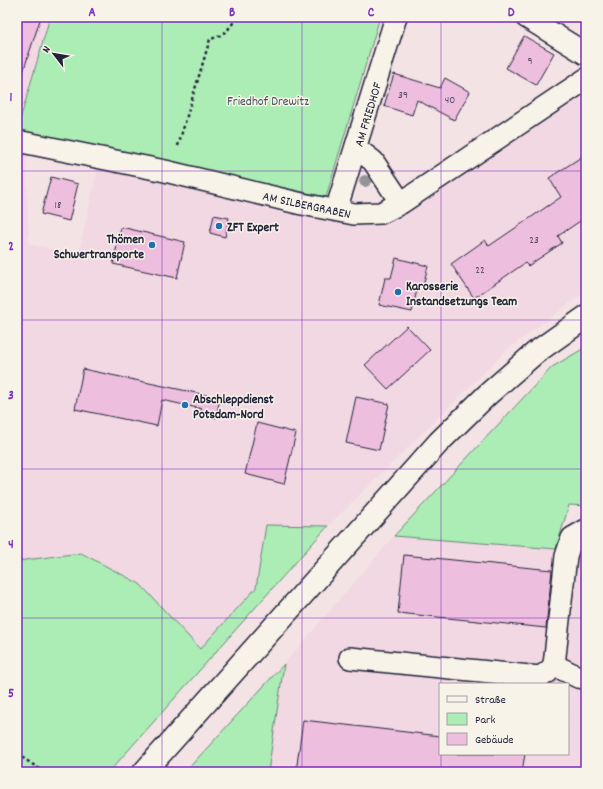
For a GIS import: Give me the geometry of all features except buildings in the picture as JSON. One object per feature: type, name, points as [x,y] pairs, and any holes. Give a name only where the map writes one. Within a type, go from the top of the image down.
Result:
[{"type":"main road","points":[[144,772],[439,442],[487,395],[536,353],[586,317]]},
{"type":"street","name":"AM FRIEDHOF","points":[[336,210],[396,17]]},
{"type":"street","points":[[526,17],[586,54]]},
{"type":"street","name":"AM SILBERGRABEN","points":[[17,141],[166,171],[302,204],[354,214],[381,213],[401,202],[586,79]]},
{"type":"street","points":[[356,148],[373,161],[401,202]]},
{"type":"street","points":[[350,658],[540,677],[548,672],[554,665],[566,556],[572,538],[586,530]]},
{"type":"street","points":[[554,665],[578,677],[586,678]]},
{"type":"path","points":[[178,146],[210,39],[217,38],[233,25],[236,17]]},
{"type":"path","points":[[17,754],[44,772]]},
{"type":"shaded area","points":[[17,17],[50,17],[17,126]]},
{"type":"shaded area","points":[[586,87],[586,291],[507,350],[328,526],[266,525],[256,588],[200,650],[140,584],[81,553],[17,561],[17,146],[26,148],[29,244],[78,255],[99,163],[342,217],[409,207],[438,192]]},
{"type":"shaded area","points":[[394,536],[586,552],[586,772],[268,772],[284,664]]},
{"type":"green space","name":"Friedhof Drewitz","points":[[50,17],[380,17],[326,197],[17,130]]},
{"type":"green space","points":[[586,347],[586,506],[569,505],[556,549],[394,536],[552,367]]},
{"type":"green space","points":[[266,525],[328,526],[109,772],[17,772],[17,561],[81,553],[140,584],[200,649],[256,588]]},
{"type":"green space","points":[[284,664],[268,772],[185,772]]},
{"type":"place","name":"ZFT Expert","points":[[219,226]]},
{"type":"place","name":"Thömen Schwertransporte","points":[[152,245]]},
{"type":"place","name":"Karosserie Instandsetzungs Team","points":[[398,292]]},
{"type":"place","name":"Abschleppdienst Potsdam-Nord","points":[[185,405]]}]
